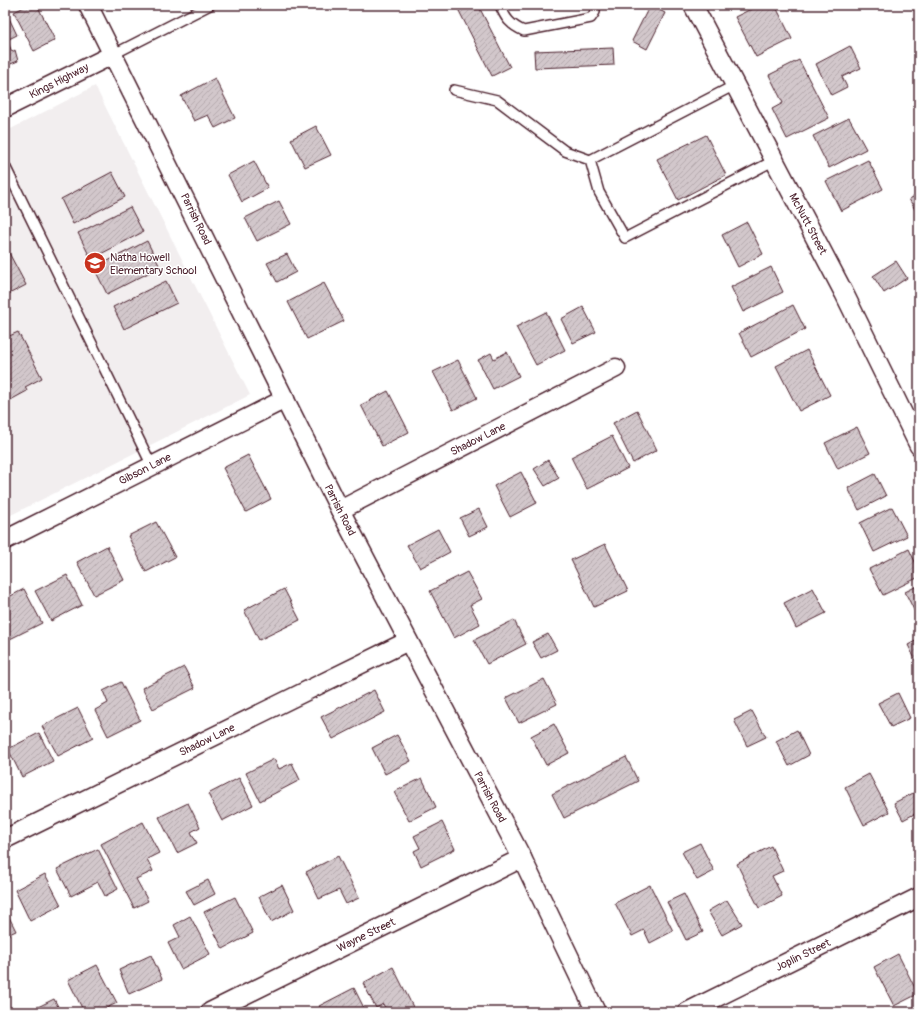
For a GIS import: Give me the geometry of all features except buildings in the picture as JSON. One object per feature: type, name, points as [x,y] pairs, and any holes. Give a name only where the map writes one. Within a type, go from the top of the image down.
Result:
[{"type":"street","name":"Parrish Road","points":[[88,5],[114,54],[340,510],[522,858],[596,1012]]},
{"type":"street","name":"McNutt Street","points":[[693,5],[844,293],[919,446]]},
{"type":"street","name":"Kings Highway","points":[[5,108],[114,54]]},
{"type":"street","name":"Shadow Lane","points":[[340,510],[616,368]]},
{"type":"street","name":"Gibson Lane","points":[[5,540],[285,399]]},
{"type":"street","name":"Shadow Lane","points":[[5,839],[408,641]]},
{"type":"street","name":"Wayne Street","points":[[210,1012],[522,858]]},
{"type":"street","name":"Joplin Street","points":[[687,1012],[919,897]]},
{"type":"lane","points":[[114,54],[210,5]]},
{"type":"lane","points":[[500,5],[506,18],[514,26],[524,31],[591,18],[595,12],[595,5]]},
{"type":"lane","points":[[454,90],[497,100],[565,151],[590,160],[735,85]]},
{"type":"lane","points":[[590,160],[599,192],[625,238],[775,160]]},
{"type":"lane","points":[[5,166],[152,466]]},
{"type":"shaded area","name":"Natha Howell Elementary School","points":[[95,86],[250,395],[5,518],[5,132]]},
{"type":"place","name":"Natha Howell Elementary School","points":[[95,263]]}]
